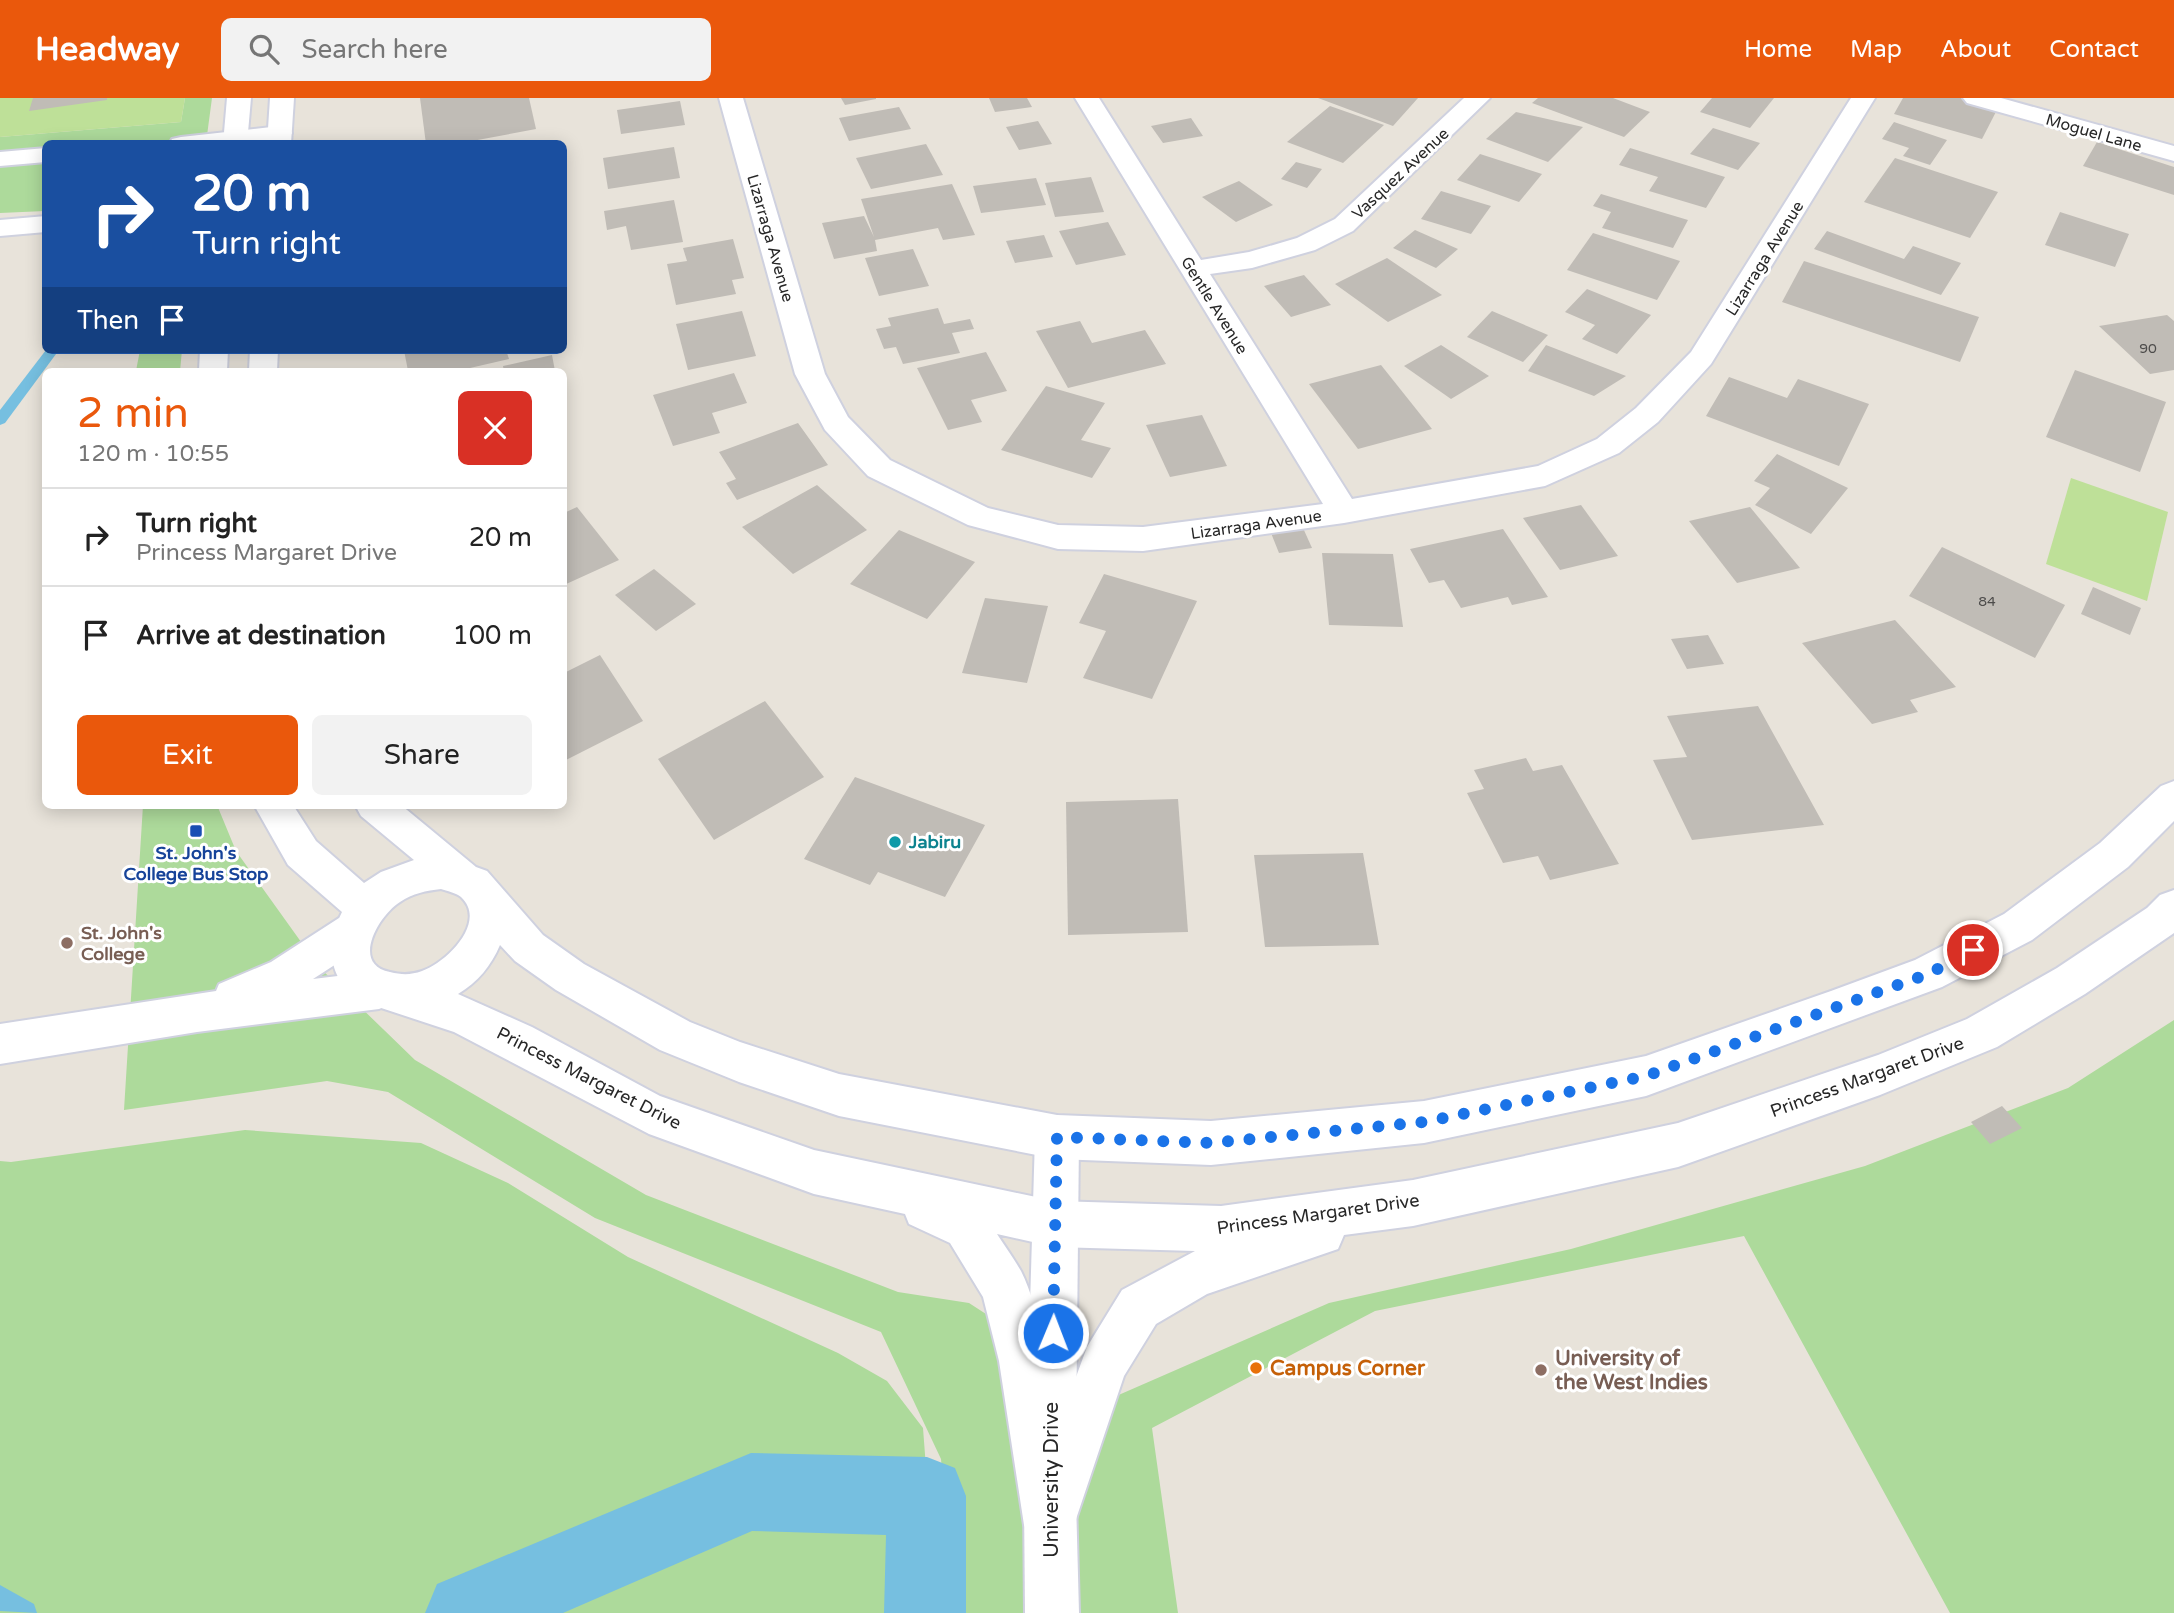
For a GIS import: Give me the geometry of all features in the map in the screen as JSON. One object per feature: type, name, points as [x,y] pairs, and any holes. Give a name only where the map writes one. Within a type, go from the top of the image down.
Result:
[{"type":"street","points":[[235,140],[239,98]]},
{"type":"street","points":[[250,140],[279,138],[282,98]]},
{"type":"street","name":"Lizarraga Avenue","points":[[731,98],[810,374],[836,422],[879,468],[979,517],[1058,537],[1143,539],[1344,512],[1545,475],[1608,446],[1647,415],[1701,358],[1863,98]]},
{"type":"street","name":"Gentle Avenue","points":[[1087,98],[1344,512]]},
{"type":"street","name":"Vasquez Avenue","points":[[1193,269],[1252,260],[1292,248],[1344,225],[1479,98]]},
{"type":"street","name":"Moguel Lane","points":[[1975,98],[2174,154]]},
{"type":"street","points":[[0,159],[42,155]]},
{"type":"street","points":[[0,228],[42,224]]},
{"type":"street","points":[[379,809],[474,889],[529,948],[570,977],[675,1036],[739,1062],[839,1095],[1057,1137],[1211,1143],[1411,1124],[1646,1076],[1928,974],[2018,927],[2114,855],[2174,797]]},
{"type":"street","points":[[275,809],[302,853],[359,920]]},
{"type":"street","points":[[0,1044],[197,1013],[425,990],[449,979],[469,963],[484,943],[491,922],[474,889],[441,872],[421,874],[401,881],[382,893],[359,920],[285,975],[197,1013]]},
{"type":"street","name":"Princess Margaret Drive","points":[[389,992],[465,1016],[660,1117],[814,1172],[1055,1224],[1221,1229],[1413,1203],[1678,1144],[1880,1075],[1982,1033],[2071,981],[2161,920],[2174,906]]},
{"type":"street","points":[[359,920],[348,951],[352,968],[363,982],[389,992]]},
{"type":"street","name":"University Drive","points":[[1052,1613],[1049,1525],[1057,1137]]},
{"type":"street","points":[[889,1190],[966,1227],[1004,1288],[1023,1361],[1049,1525]]},
{"type":"street","points":[[1049,1525],[1104,1364],[1139,1307],[1196,1274],[1413,1203]]},
{"type":"green space","points":[[0,98],[185,98],[181,122],[0,137]]},
{"type":"green space","points":[[185,98],[212,98],[206,140],[42,140],[42,211],[0,213],[0,137],[181,122]]},
{"type":"green space","points":[[139,354],[182,354],[180,368],[137,368]]},
{"type":"green space","points":[[2071,478],[2168,512],[2147,601],[2046,564]]},
{"type":"green space","points":[[143,809],[219,809],[236,851],[319,967],[415,1060],[646,1195],[898,1292],[969,1303],[1114,1397],[1329,1303],[1571,1249],[1865,1166],[2068,1088],[2174,1020],[2174,1613],[1950,1613],[1744,1236],[1375,1311],[1152,1428],[1178,1613],[954,1613],[941,1459],[881,1332],[595,1218],[388,1092],[327,1081],[124,1110]]},
{"type":"green space","points":[[245,1130],[421,1143],[508,1183],[628,1257],[838,1353],[887,1381],[923,1428],[937,1613],[0,1613],[0,1161],[11,1162]]},
{"type":"building","points":[[33,98],[107,98],[107,100],[29,111]]},
{"type":"building","points":[[420,98],[529,98],[536,129],[477,140],[425,140]]},
{"type":"building","points":[[841,98],[876,98],[876,99],[845,105]]},
{"type":"building","points":[[989,98],[1027,98],[1032,107],[995,112]]},
{"type":"building","points":[[1318,98],[1418,98],[1393,126]]},
{"type":"building","points":[[1538,98],[1613,98],[1650,112],[1624,137],[1532,103]]},
{"type":"building","points":[[1712,98],[1774,98],[1750,128],[1700,112]]},
{"type":"building","points":[[1903,98],[1979,98],[2000,104],[1982,139],[1894,114]]},
{"type":"building","points":[[680,101],[685,125],[621,134],[617,110]]},
{"type":"building","points":[[1330,106],[1384,125],[1343,163],[1287,142]]},
{"type":"building","points":[[899,107],[911,129],[849,141],[839,118]]},
{"type":"building","points":[[1516,112],[1583,127],[1548,162],[1486,139]]},
{"type":"building","points":[[1191,118],[1203,136],[1163,143],[1151,126]]},
{"type":"building","points":[[1038,121],[1052,144],[1019,150],[1006,127]]},
{"type":"building","points":[[1894,122],[1947,140],[1930,165],[1903,156],[1909,148],[1882,139]]},
{"type":"building","points":[[1713,128],[1760,143],[1738,170],[1690,154]]},
{"type":"building","points":[[2097,142],[2174,167],[2174,195],[2083,166]]},
{"type":"building","points":[[926,144],[943,175],[871,189],[856,158]]},
{"type":"building","points":[[674,147],[680,178],[608,189],[603,158]]},
{"type":"building","points":[[1630,148],[1725,177],[1706,208],[1649,191],[1658,177],[1619,165]]},
{"type":"building","points":[[1480,154],[1542,174],[1519,202],[1457,180]]},
{"type":"building","points":[[1895,158],[1998,192],[1970,238],[1864,202]]},
{"type":"building","points":[[1296,162],[1322,169],[1307,188],[1281,179]]},
{"type":"building","points":[[1091,177],[1104,212],[1055,217],[1045,183]]},
{"type":"building","points":[[1036,178],[1046,205],[981,213],[973,186]]},
{"type":"building","points":[[1239,181],[1273,205],[1236,222],[1202,197]]},
{"type":"building","points":[[952,184],[975,235],[943,240],[938,228],[875,240],[877,251],[834,259],[822,223],[864,216],[874,237],[861,199]]},
{"type":"building","points":[[1441,191],[1491,206],[1471,234],[1421,219]]},
{"type":"building","points":[[1601,194],[1688,220],[1673,248],[1602,228],[1611,212],[1593,206]]},
{"type":"building","points":[[674,200],[683,242],[631,250],[626,226],[607,230],[604,211]]},
{"type":"building","points":[[2060,212],[2129,234],[2115,267],[2045,245]]},
{"type":"building","points":[[1108,222],[1126,255],[1076,265],[1059,231]]},
{"type":"building","points":[[1415,230],[1458,249],[1436,268],[1393,248]]},
{"type":"building","points":[[1827,231],[1904,259],[1913,246],[1961,263],[1941,295],[1814,249]]},
{"type":"building","points":[[1593,233],[1680,261],[1657,300],[1567,270]]},
{"type":"building","points":[[1044,235],[1053,257],[1015,263],[1006,241]]},
{"type":"building","points":[[733,239],[744,278],[732,280],[736,294],[676,305],[667,264],[687,261],[683,248]]},
{"type":"building","points":[[913,249],[929,286],[879,296],[865,258]]},
{"type":"building","points":[[1387,258],[1442,295],[1388,322],[1335,284]]},
{"type":"building","points":[[1804,261],[1979,317],[1960,362],[1782,302]]},
{"type":"building","points":[[1304,275],[1331,305],[1291,317],[1264,286]]},
{"type":"building","points":[[1587,289],[1651,315],[1617,354],[1582,339],[1595,325],[1565,312]]},
{"type":"building","points":[[938,308],[944,324],[970,319],[974,329],[952,333],[960,353],[903,364],[896,347],[884,349],[876,329],[891,326],[888,318]]},
{"type":"building","points":[[742,311],[756,356],[688,370],[676,324]]},
{"type":"building","points":[[1492,311],[1548,335],[1523,362],[1467,337]]},
{"type":"building","points":[[2167,315],[2174,321],[2174,370],[2150,374],[2099,326]]},
{"type":"building","points":[[1080,321],[1092,343],[1145,330],[1166,364],[1068,388],[1036,331]]},
{"type":"building","points":[[1441,345],[1489,376],[1451,399],[1404,366]]},
{"type":"building","points":[[1546,345],[1626,376],[1594,396],[1528,371]]},
{"type":"building","points":[[986,352],[1007,391],[971,400],[982,422],[948,430],[917,368]]},
{"type":"building","points":[[405,354],[507,354],[509,359],[470,368],[407,368]]},
{"type":"building","points":[[552,355],[554,368],[503,368]]},
{"type":"building","points":[[1381,365],[1432,429],[1358,449],[1309,384]]},
{"type":"building","points":[[2075,370],[2166,402],[2140,472],[2046,437]]},
{"type":"building","points":[[734,373],[747,403],[712,413],[720,433],[673,446],[653,395]]},
{"type":"building","points":[[1729,377],[1787,398],[1798,379],[1869,404],[1839,466],[1706,416]]},
{"type":"building","points":[[1046,386],[1105,403],[1081,440],[1111,448],[1092,478],[1001,450]]},
{"type":"building","points":[[1202,415],[1227,466],[1170,477],[1146,425]]},
{"type":"building","points":[[798,423],[828,465],[737,500],[726,483],[736,479],[719,452]]},
{"type":"building","points":[[1777,454],[1848,488],[1811,534],[1755,505],[1770,488],[1754,481]]},
{"type":"building","points":[[817,485],[867,530],[793,574],[742,527]]},
{"type":"building","points":[[1581,505],[1618,556],[1560,570],[1523,518]]},
{"type":"building","points":[[577,507],[619,560],[567,584],[567,512]]},
{"type":"building","points":[[1750,507],[1800,568],[1737,583],[1689,521]]},
{"type":"building","points":[[1303,528],[1312,548],[1279,553],[1271,533]]},
{"type":"building","points":[[1503,529],[1548,597],[1512,605],[1508,597],[1461,608],[1444,580],[1429,583],[1410,549]]},
{"type":"building","points":[[899,530],[975,562],[927,619],[850,584]]},
{"type":"building","points":[[1942,547],[2065,605],[2035,658],[1909,596]]},
{"type":"building","points":[[1322,553],[1393,554],[1403,627],[1329,625]]},
{"type":"building","points":[[654,569],[696,604],[656,631],[615,595]]},
{"type":"building","points":[[1104,574],[1197,601],[1152,699],[1083,678],[1106,631],[1079,623]]},
{"type":"building","points":[[2093,587],[2141,608],[2130,635],[2081,614]]},
{"type":"building","points":[[985,598],[1048,606],[1027,683],[962,673]]},
{"type":"building","points":[[1895,620],[1956,687],[1910,700],[1918,712],[1872,724],[1802,643]]},
{"type":"building","points":[[1708,635],[1724,664],[1687,669],[1671,639]]},
{"type":"building","points":[[600,655],[643,721],[567,759],[567,672]]},
{"type":"building","points":[[765,701],[824,777],[714,840],[658,759]]},
{"type":"building","points":[[1758,706],[1824,825],[1692,840],[1653,760],[1687,757],[1667,716]]},
{"type":"building","points":[[1526,758],[1533,771],[1562,765],[1619,864],[1550,880],[1538,856],[1503,863],[1467,793],[1484,789],[1474,770]]},
{"type":"building","name":"Jabiru","points":[[855,777],[985,825],[945,897],[878,872],[870,885],[804,859]]},
{"type":"building","points":[[1178,799],[1188,932],[1068,935],[1066,802]]},
{"type":"building","points":[[1363,853],[1379,945],[1265,947],[1254,855]]},
{"type":"building","points":[[2002,1106],[2022,1128],[1990,1144],[1971,1122]]},
{"type":"waterway","points":[[0,420],[50,354]]},
{"type":"waterway","points":[[466,1613],[751,1492],[927,1496],[925,1613]]},
{"type":"waterway","points":[[0,1597],[25,1613]]},
{"type":"place","name":"St. John's College Bus Stop","points":[[196,831]]},
{"type":"place","name":"Jabiru","points":[[895,842]]},
{"type":"place","name":"St. John's College","points":[[67,943]]},
{"type":"place","name":"Campus Corner","points":[[1256,1368]]},
{"type":"place","name":"University of the West Indies","points":[[1541,1370]]},
{"type":"route","points":[[1053,1333],[1057,1137],[1211,1143],[1424,1122],[1646,1076],[1928,974],[1973,950]]}]
